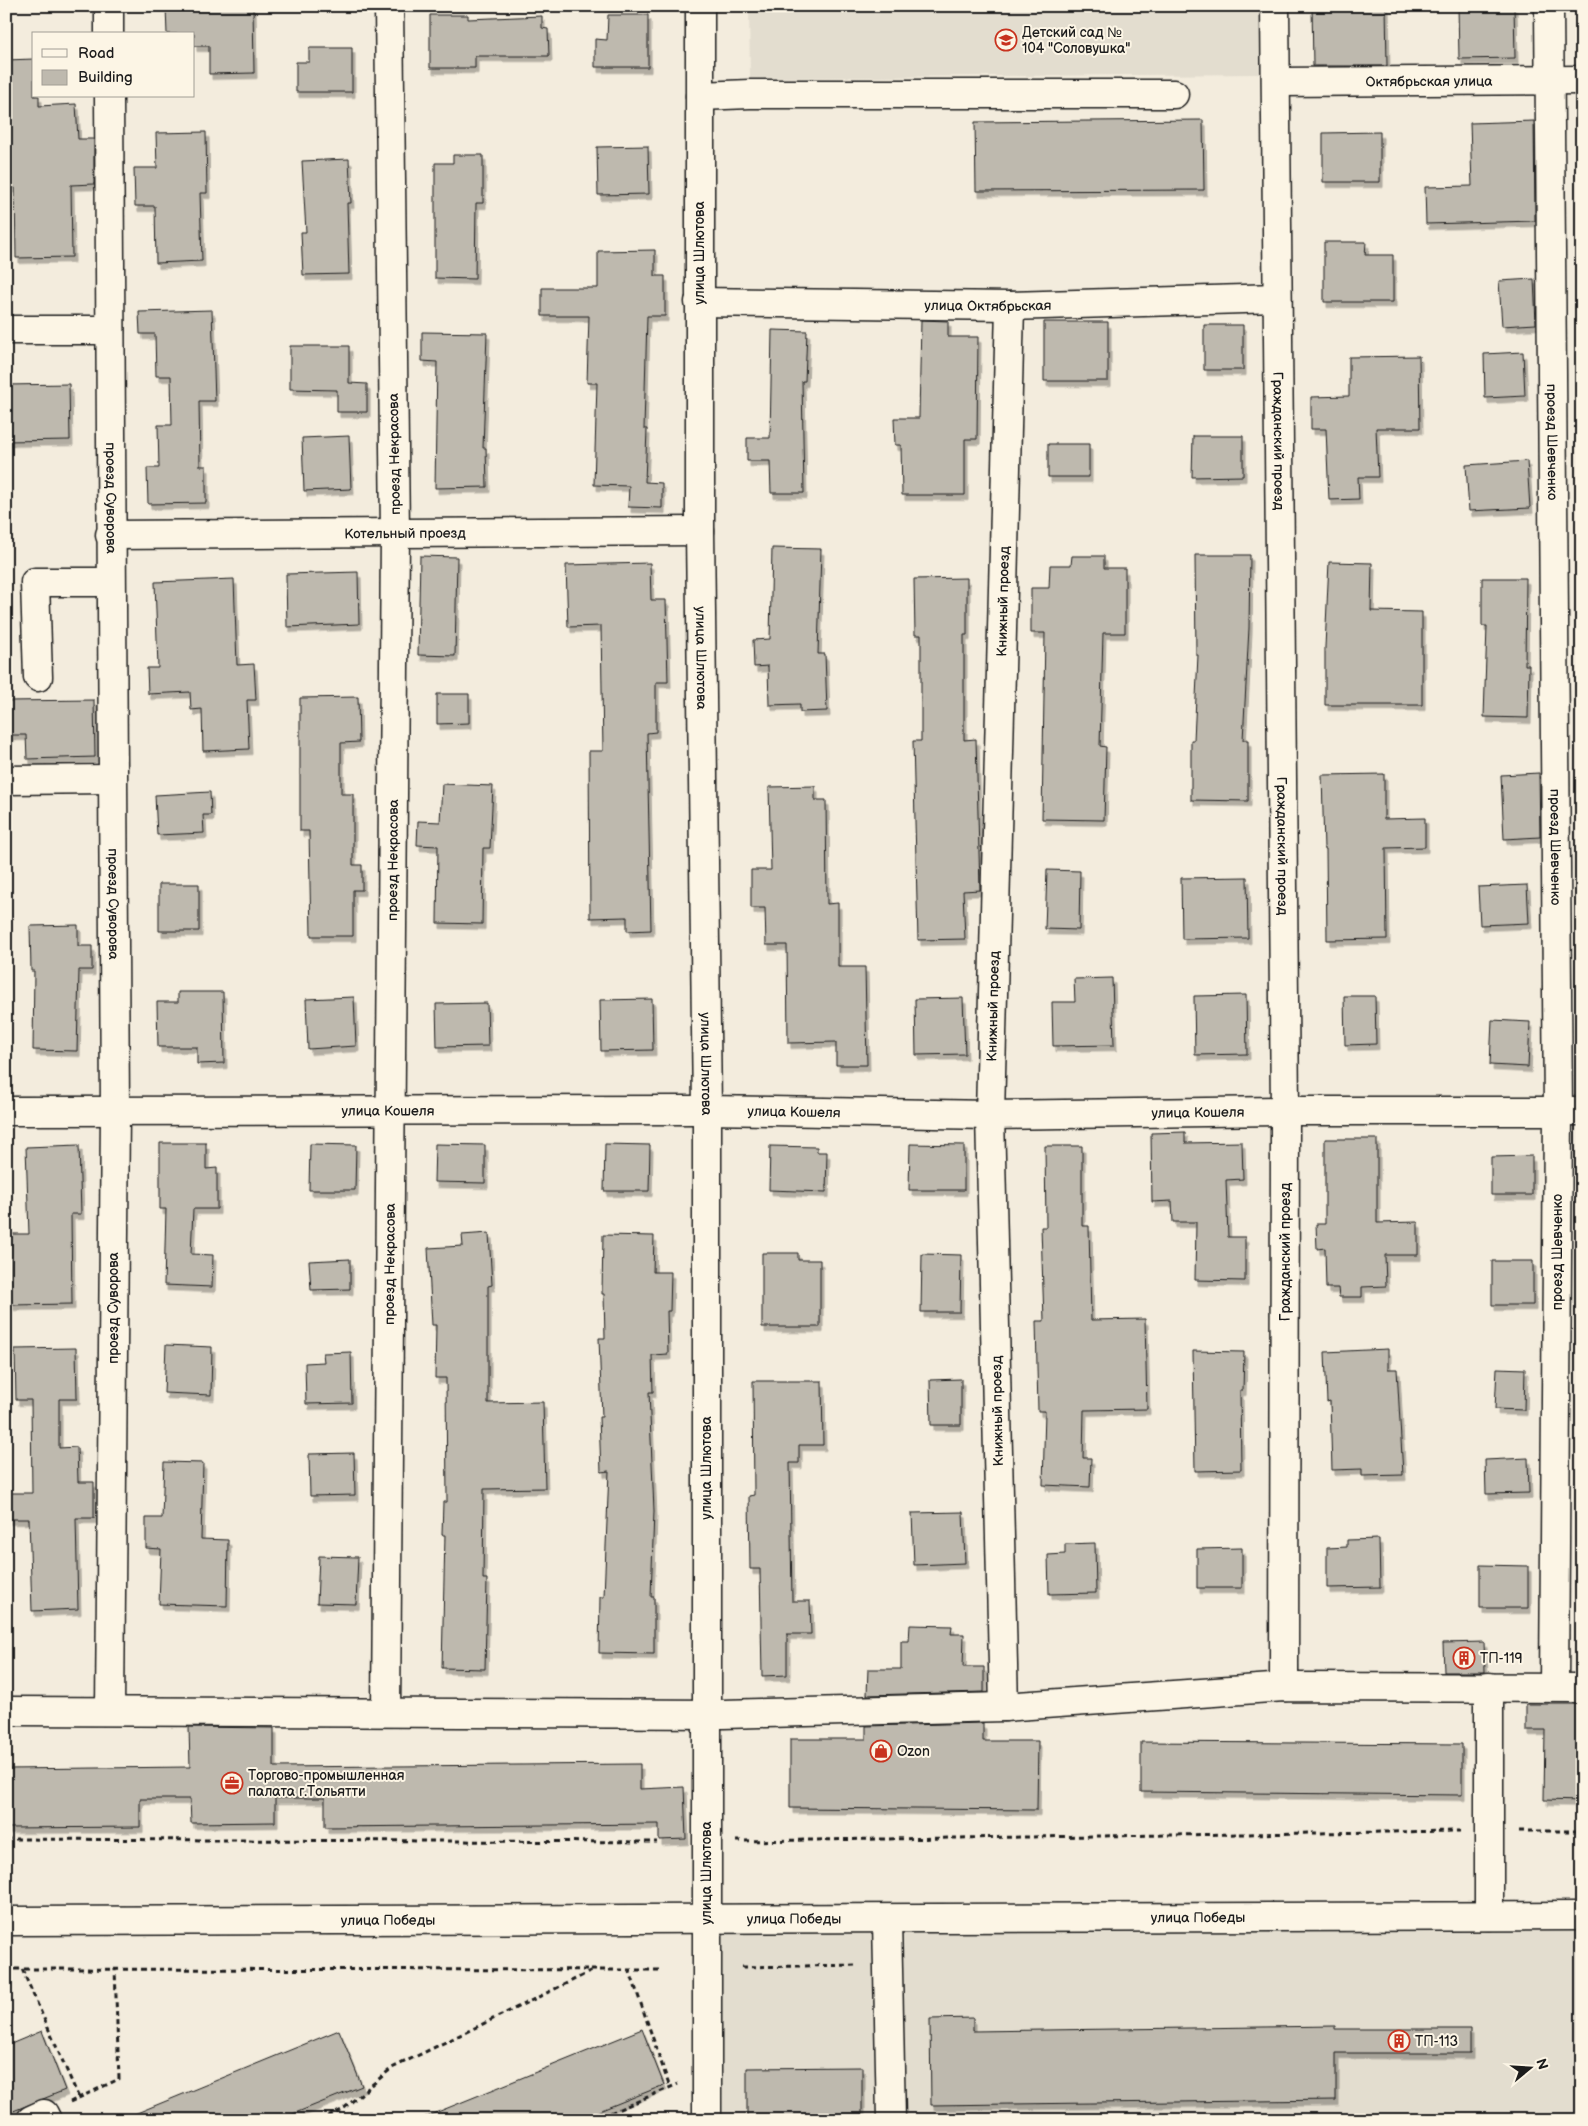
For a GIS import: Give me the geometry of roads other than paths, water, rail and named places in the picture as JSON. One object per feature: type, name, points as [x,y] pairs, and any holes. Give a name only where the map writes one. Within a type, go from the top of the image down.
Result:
[{"type":"street","points":[[109,6],[109,32]]},
{"type":"street","name":"проезд Некрасова","points":[[386,1712],[395,534],[389,6]]},
{"type":"street","name":"улица Шлютова","points":[[700,6],[700,531],[707,1110],[705,1919],[707,2120]]},
{"type":"street","name":"Гражданский проезд","points":[[1275,6],[1285,1111],[1284,1687]]},
{"type":"street","name":"проезд Шевченко","points":[[1548,6],[1570,1111],[1554,1687]]},
{"type":"street","name":"Октябрьская улица","points":[[1276,82],[1582,80]]},
{"type":"street","points":[[700,96],[750,94],[1174,94]]},
{"type":"street","name":"проезд Суворова","points":[[109,98],[110,534],[115,1111],[110,1710]]},
{"type":"street","name":"улица Октябрьская","points":[[699,302],[1010,306],[1277,298]]},
{"type":"street","name":"Книжный проезд","points":[[1004,1707],[990,1115],[1010,306]]},
{"type":"street","points":[[6,330],[110,330]]},
{"type":"street","name":"Котельный проезд","points":[[110,534],[700,531]]},
{"type":"street","points":[[38,677],[35,582],[111,582]]},
{"type":"street","points":[[6,780],[112,779]]},
{"type":"street","name":"улица Кошеля","points":[[6,1111],[707,1110],[990,1115],[1285,1111],[1570,1111]]},
{"type":"street","points":[[6,1711],[706,1714],[1004,1707],[1284,1687],[1582,1688]]},
{"type":"street","points":[[1489,1687],[1489,1916]]},
{"type":"street","name":"улица Победы","points":[[6,1921],[1582,1916]]},
{"type":"street","points":[[887,1919],[891,2120]]},
{"type":"place","name":"Детский сад № 104 \"Соловушка\"","points":[[1006,40]]},
{"type":"place","name":"ТП-119","points":[[1464,1658]]},
{"type":"place","name":"Ozon","points":[[881,1751]]},
{"type":"place","name":"Торгово-промышленная палата г.Тольятти","points":[[232,1783]]},
{"type":"place","name":"ТП-113","points":[[1399,2041]]}]
